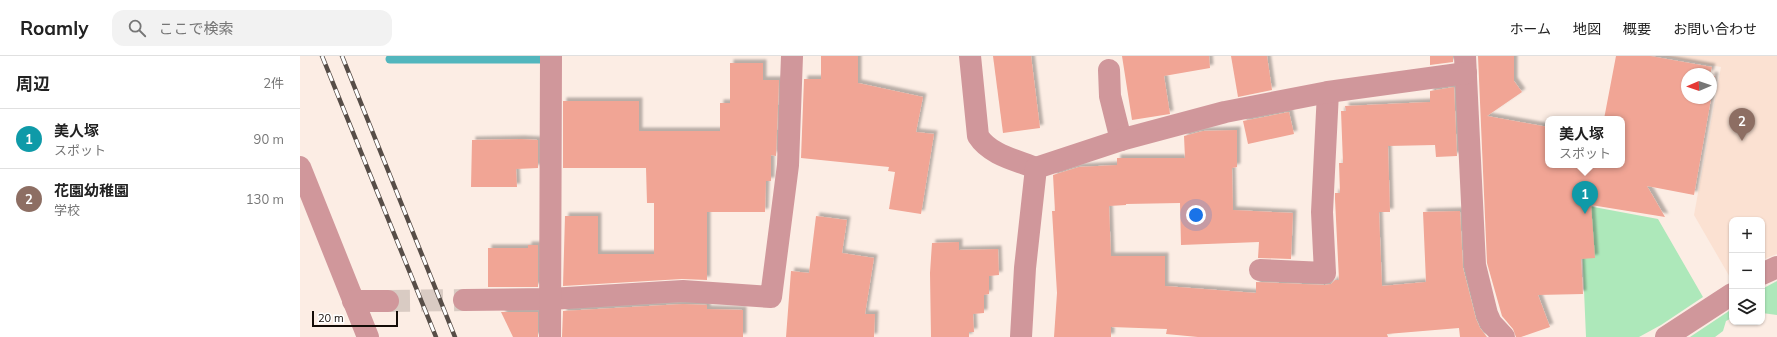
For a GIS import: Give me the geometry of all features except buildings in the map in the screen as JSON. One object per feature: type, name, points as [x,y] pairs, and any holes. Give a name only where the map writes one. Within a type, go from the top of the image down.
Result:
[{"type":"street","points":[[550,337],[551,56]]},
{"type":"street","points":[[464,300],[550,299],[684,291],[771,297],[788,165],[792,56]]},
{"type":"street","points":[[970,56],[978,136],[984,144],[992,150],[1036,168],[1121,140],[1226,112],[1465,65],[1475,264],[1487,314],[1491,323],[1504,337]]},
{"type":"street","points":[[1109,70],[1110,96],[1121,140]]},
{"type":"street","points":[[1260,270],[1325,273],[1322,212],[1328,92]]},
{"type":"street","points":[[300,166],[368,337]]},
{"type":"street","points":[[1021,337],[1025,268],[1036,168]]},
{"type":"street","points":[[1765,273],[1777,267]]},
{"type":"street","points":[[1666,337],[1729,296]]},
{"type":"street","points":[[354,301],[388,300]]},
{"type":"shaded area","points":[[1663,56],[1777,56],[1777,254],[1765,259],[1765,217],[1729,217],[1729,276],[1694,215],[1714,104],[1717,104],[1717,89],[1721,67]]},
{"type":"green space","points":[[1567,202],[1658,219],[1703,297],[1661,325],[1639,337],[1586,337],[1582,243]]},
{"type":"green space","points":[[1777,281],[1777,315],[1765,313],[1765,287]]},
{"type":"green space","points":[[1729,311],[1729,320],[1726,321],[1723,331],[1715,337],[1690,337]]},
{"type":"waterway","points":[[390,59],[542,59]]},
{"type":"tunnel","points":[[388,301],[464,300]]},
{"type":"railway","points":[[322,56],[436,337]]},
{"type":"railway","points":[[342,56],[455,337]]},
{"type":"place","name":"花園幼稚園","points":[[1742,141]]},
{"type":"place","name":"美人塚","points":[[1585,214]]}]
